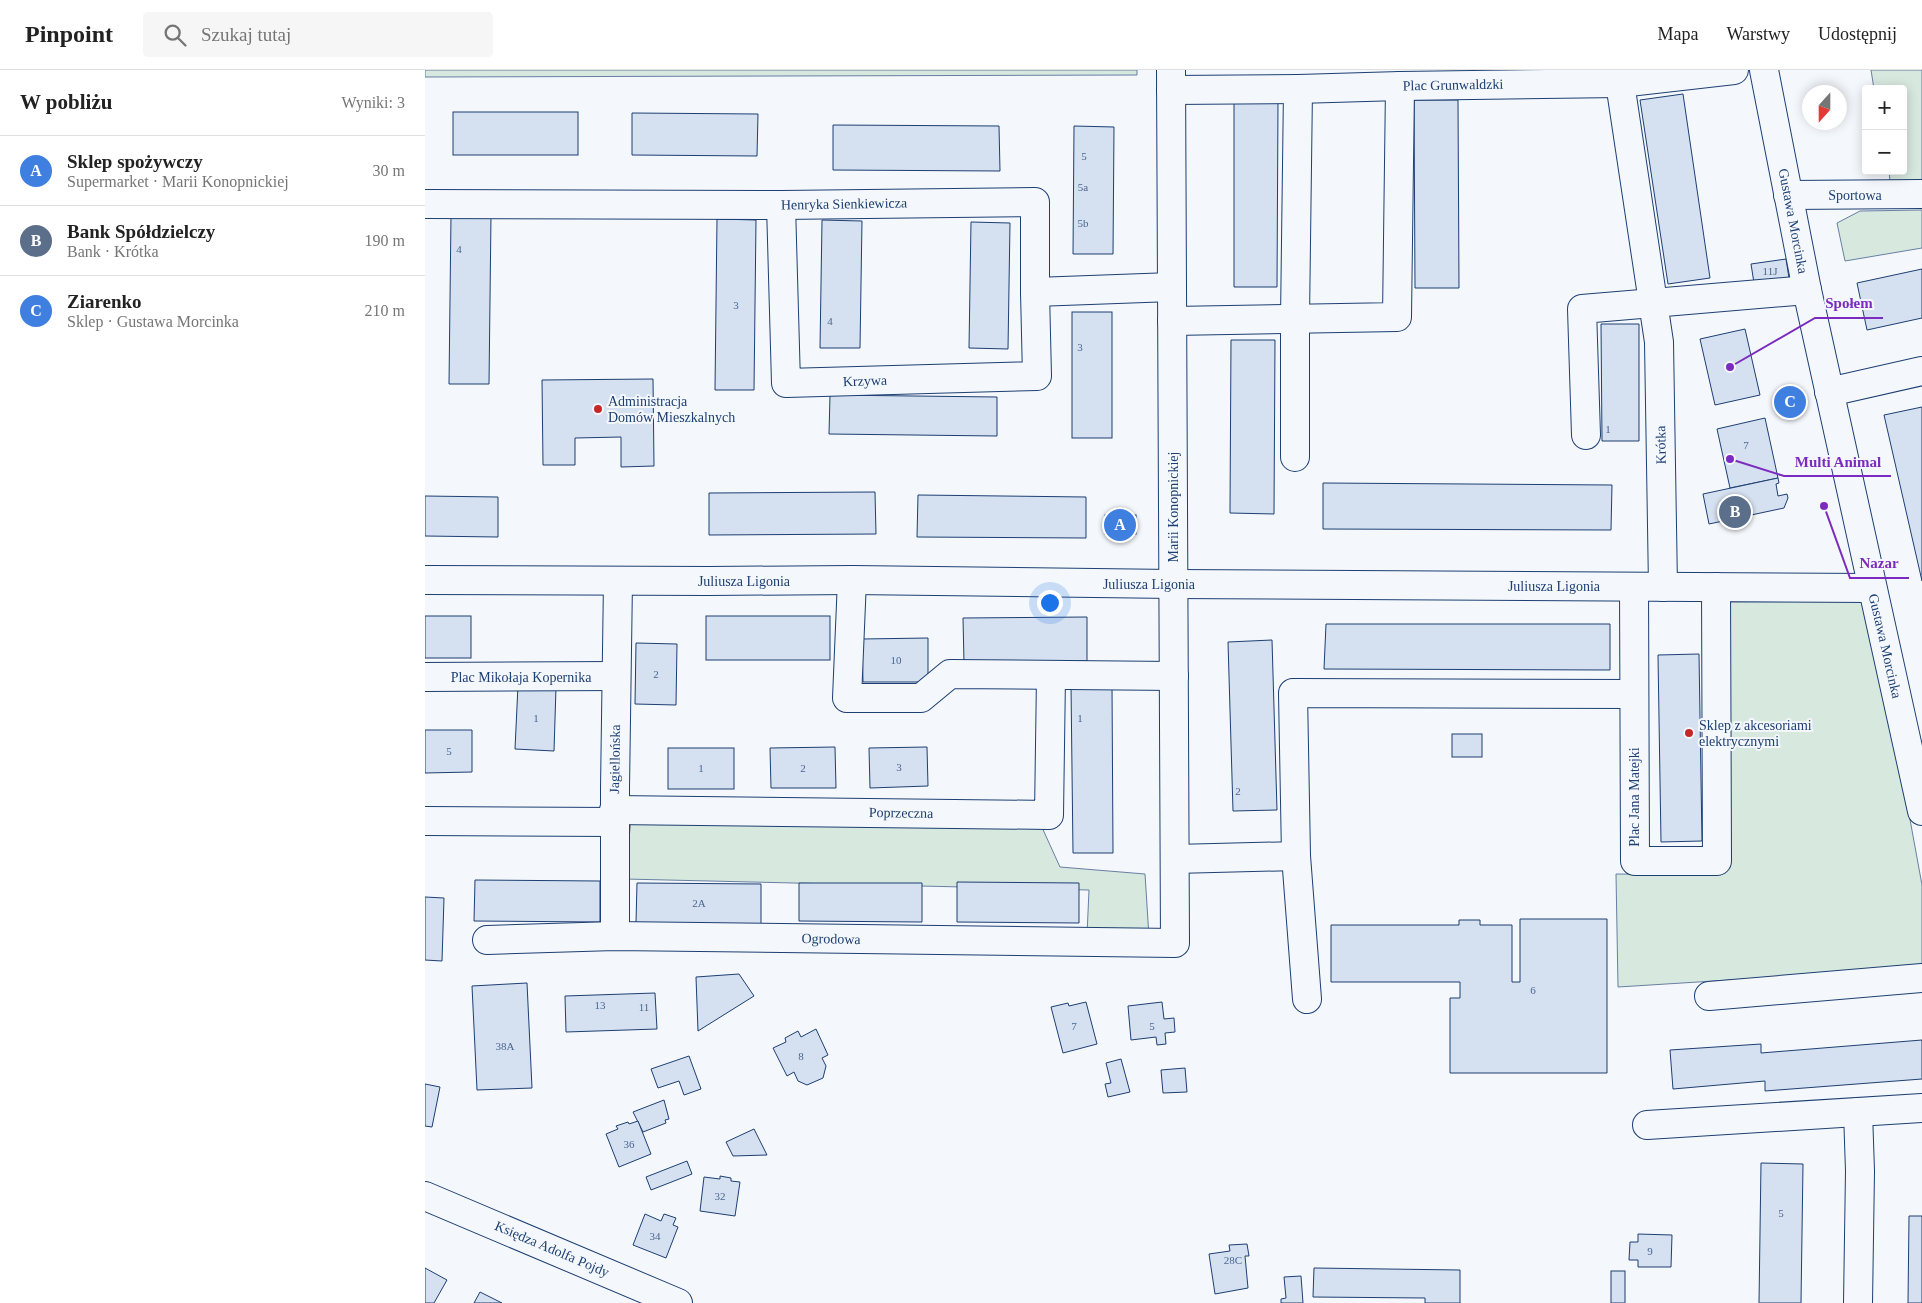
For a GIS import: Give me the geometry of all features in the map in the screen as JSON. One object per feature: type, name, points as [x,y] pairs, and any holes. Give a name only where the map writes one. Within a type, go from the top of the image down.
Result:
[{"type":"street","name":"Plac Grunwaldzki","points":[[1171,80],[1298,90],[1400,86],[1620,83],[1734,70]]},
{"type":"street","name":"Gustawa Morcinka","points":[[1764,70],[1807,290],[1872,588],[1913,731],[1922,811]]},
{"type":"street","name":"Marii Konopnickiej","points":[[1171,80],[1175,944]]},
{"type":"street","name":"Krótka","points":[[1620,83],[1659,342],[1663,587]]},
{"type":"street","points":[[1172,321],[1397,317],[1400,86]]},
{"type":"street","points":[[1295,457],[1298,90]]},
{"type":"street","name":"Sportowa","points":[[1788,195],[1922,194]]},
{"type":"street","name":"Henryka Sienkiewicza","points":[[425,204],[781,205],[1035,202],[1035,292]]},
{"type":"street","name":"Krzywa","points":[[781,205],[786,383],[1037,376],[1035,292]]},
{"type":"street","points":[[1035,292],[1172,287]]},
{"type":"street","points":[[1586,435],[1582,309],[1807,290]]},
{"type":"street","points":[[1829,392],[1922,372]]},
{"type":"street","name":"Juliusza Ligonia","points":[[425,580],[852,580],[1872,588]]},
{"type":"street","points":[[852,580],[847,698],[921,698],[950,674],[1174,676]]},
{"type":"street","name":"Jagiellońska","points":[[615,936],[614,816],[618,581]]},
{"type":"street","name":"Plac Jana Matejki","points":[[1634,587],[1635,861],[1717,861],[1716,587]]},
{"type":"street","name":"Plac Mikołaja Kopernika","points":[[425,677],[616,676]]},
{"type":"street","name":"Poprzeczna","points":[[614,816],[1049,814],[1051,676]]},
{"type":"street","points":[[1307,999],[1296,856],[1293,693],[1634,694]]},
{"type":"street","points":[[425,821],[614,816]]},
{"type":"street","points":[[1175,859],[1296,856]]},
{"type":"street","name":"Ogrodowa","points":[[487,940],[615,936],[1175,944]]},
{"type":"street","points":[[1709,996],[1922,978]]},
{"type":"street","points":[[1647,1125],[1922,1108]]},
{"type":"street","points":[[1859,1112],[1859,1303]]},
{"type":"street","name":"Księdza Adolfa Pojdy","points":[[425,1196],[678,1303]]},
{"type":"shaded area","points":[[425,70],[1137,70],[1137,75],[425,77]]},
{"type":"shaded area","points":[[1871,70],[1922,70],[1922,181],[1890,181],[1889,175],[1907,175],[1907,85],[1873,85]]},
{"type":"shaded area","points":[[1922,210],[1922,248],[1845,261],[1837,223],[1860,211]]},
{"type":"shaded area","points":[[1870,601],[1922,885],[1922,968],[1618,987],[1616,874],[1721,875],[1724,602]]},
{"type":"shaded area","points":[[631,819],[1040,823],[1060,867],[1145,874],[1149,937],[1087,935],[1089,890],[625,879]]},
{"type":"building","points":[[1683,94],[1710,278],[1668,284],[1640,100]]},
{"type":"building","points":[[1414,100],[1458,100],[1459,288],[1415,288]]},
{"type":"building","points":[[1234,101],[1278,101],[1277,287],[1234,287]]},
{"type":"building","points":[[453,112],[578,112],[578,155],[453,155]]},
{"type":"building","points":[[632,113],[758,114],[757,156],[632,155]]},
{"type":"building","points":[[833,125],[999,126],[1000,171],[833,170]]},
{"type":"building","points":[[1074,126],[1114,127],[1113,254],[1073,254]]},
{"type":"building","points":[[451,215],[491,215],[489,384],[449,384]]},
{"type":"building","points":[[717,219],[756,220],[754,390],[715,390]]},
{"type":"building","points":[[822,220],[862,221],[860,348],[820,348]]},
{"type":"building","points":[[971,222],[1010,223],[1008,349],[969,348]]},
{"type":"building","points":[[1786,259],[1789,278],[1754,283],[1751,264]]},
{"type":"building","points":[[1922,269],[1922,318],[1867,330],[1857,283]]},
{"type":"building","points":[[1072,312],[1112,312],[1112,438],[1072,438]]},
{"type":"building","points":[[1601,324],[1639,324],[1639,441],[1602,441]]},
{"type":"building","points":[[1745,329],[1760,395],[1715,405],[1700,339]]},
{"type":"building","points":[[1231,340],[1275,340],[1274,514],[1230,513]]},
{"type":"building","name":"Administracja Domów Mieszkalnych","points":[[653,379],[654,466],[621,467],[621,437],[575,438],[575,465],[543,465],[542,380]]},
{"type":"building","points":[[830,395],[997,397],[997,436],[829,434]]},
{"type":"building","points":[[1922,407],[1922,581],[1884,415]]},
{"type":"building","points":[[1765,418],[1778,478],[1730,488],[1717,429]]},
{"type":"building","points":[[1778,478],[1779,483],[1776,484],[1778,496],[1787,494],[1788,498],[1784,508],[1709,524],[1703,494]]},
{"type":"building","points":[[1323,483],[1612,485],[1611,530],[1323,529]]},
{"type":"building","points":[[875,492],[876,534],[709,535],[709,493]]},
{"type":"building","points":[[918,495],[1086,497],[1086,538],[917,537]]},
{"type":"building","points":[[425,496],[498,497],[498,537],[425,536]]},
{"type":"building","points":[[1105,515],[1136,515],[1136,534],[1105,534]]},
{"type":"building","points":[[425,616],[471,616],[471,658],[425,658]]},
{"type":"building","points":[[706,616],[830,616],[830,660],[706,660]]},
{"type":"building","points":[[1087,617],[1087,661],[964,663],[963,618]]},
{"type":"building","points":[[1326,624],[1610,624],[1610,670],[1324,669]]},
{"type":"building","points":[[928,638],[928,682],[863,682],[862,639]]},
{"type":"building","points":[[1272,640],[1277,810],[1233,811],[1228,642]]},
{"type":"building","points":[[636,643],[677,644],[676,705],[635,704]]},
{"type":"building","points":[[1699,654],[1702,841],[1661,842],[1658,655]]},
{"type":"building","points":[[518,685],[556,687],[554,751],[515,749]]},
{"type":"building","points":[[1071,685],[1112,685],[1113,853],[1073,853]]},
{"type":"building","points":[[425,730],[472,730],[472,772],[425,773]]},
{"type":"building","points":[[1452,734],[1482,734],[1482,757],[1452,757]]},
{"type":"building","points":[[835,747],[836,788],[771,788],[770,748]]},
{"type":"building","points":[[927,747],[928,786],[870,788],[869,748]]},
{"type":"building","points":[[668,748],[734,748],[734,789],[668,789]]},
{"type":"building","points":[[475,880],[600,881],[600,922],[474,921]]},
{"type":"building","points":[[957,882],[1079,883],[1079,923],[957,922]]},
{"type":"building","points":[[637,883],[761,884],[761,924],[636,923]]},
{"type":"building","points":[[799,883],[922,883],[922,922],[799,921]]},
{"type":"building","points":[[425,897],[444,898],[442,961],[425,960]]},
{"type":"building","points":[[1520,919],[1607,919],[1607,1073],[1450,1073],[1450,998],[1460,998],[1460,982],[1331,982],[1331,925],[1459,925],[1459,920],[1480,920],[1480,925],[1512,925],[1512,982],[1520,982]]},
{"type":"building","points":[[739,974],[754,996],[698,1031],[696,977]]},
{"type":"building","points":[[527,983],[532,1088],[477,1090],[472,986]]},
{"type":"building","points":[[655,993],[657,1029],[566,1032],[565,996]]},
{"type":"building","points":[[1086,1002],[1097,1044],[1063,1053],[1051,1007],[1068,1003],[1069,1006]]},
{"type":"building","points":[[1162,1002],[1164,1019],[1174,1018],[1175,1032],[1165,1033],[1166,1044],[1157,1045],[1156,1037],[1131,1040],[1128,1006]]},
{"type":"building","points":[[816,1029],[828,1055],[822,1058],[826,1066],[823,1078],[807,1085],[798,1081],[794,1072],[787,1076],[773,1048],[786,1042],[785,1038],[798,1031],[801,1037]]},
{"type":"building","points":[[1922,1040],[1922,1079],[1765,1091],[1765,1081],[1673,1089],[1670,1050],[1761,1044],[1761,1053]]},
{"type":"building","points":[[689,1056],[701,1089],[684,1095],[679,1081],[658,1088],[651,1069]]},
{"type":"building","points":[[1121,1059],[1130,1092],[1108,1097],[1105,1084],[1111,1083],[1106,1063]]},
{"type":"building","points":[[1185,1068],[1187,1092],[1163,1093],[1161,1070]]},
{"type":"building","points":[[425,1084],[440,1087],[432,1127],[425,1126]]},
{"type":"building","points":[[664,1100],[669,1119],[665,1120],[666,1123],[643,1132],[633,1112]]},
{"type":"building","points":[[638,1121],[651,1154],[619,1167],[606,1134],[618,1129],[616,1126]]},
{"type":"building","points":[[754,1129],[767,1155],[733,1156],[726,1142]]},
{"type":"building","points":[[687,1161],[692,1174],[651,1190],[646,1177]]},
{"type":"building","points":[[1761,1163],[1803,1164],[1801,1303],[1759,1303]]},
{"type":"building","points":[[720,1176],[731,1178],[731,1181],[740,1182],[735,1216],[700,1211],[704,1177],[720,1179]]},
{"type":"building","points":[[645,1214],[661,1221],[664,1214],[676,1218],[673,1225],[678,1227],[666,1258],[633,1245]]},
{"type":"building","points":[[1909,1216],[1922,1216],[1922,1303],[1908,1303]]},
{"type":"building","points":[[1638,1234],[1672,1235],[1671,1267],[1638,1267],[1638,1260],[1629,1260],[1630,1242],[1638,1242]]},
{"type":"building","points":[[1247,1244],[1249,1256],[1245,1256],[1248,1288],[1215,1294],[1209,1254],[1230,1251],[1229,1245]]},
{"type":"building","points":[[425,1268],[447,1280],[434,1303],[425,1303]]},
{"type":"building","points":[[1314,1268],[1460,1270],[1460,1303],[1425,1303],[1425,1298],[1313,1297]]},
{"type":"building","points":[[1611,1271],[1625,1271],[1625,1303],[1611,1303]]},
{"type":"building","points":[[1301,1276],[1303,1303],[1281,1303],[1281,1299],[1286,1298],[1284,1277]]},
{"type":"building","points":[[480,1292],[502,1303],[474,1303]]},
{"type":"place","name":"Społem","points":[[1730,367]]},
{"type":"place","name":"Ziarenko","points":[[1790,402]]},
{"type":"place","name":"Administracja Domów Mieszkalnych","points":[[598,409]]},
{"type":"place","name":"Multi Animal","points":[[1730,459]]},
{"type":"place","name":"Nazar","points":[[1824,506]]},
{"type":"place","name":"Bank Spółdzielczy","points":[[1735,512]]},
{"type":"place","name":"Sklep spożywczy","points":[[1120,525]]},
{"type":"place","name":"Sklep z akcesoriami elektrycznymi","points":[[1689,733]]}]
